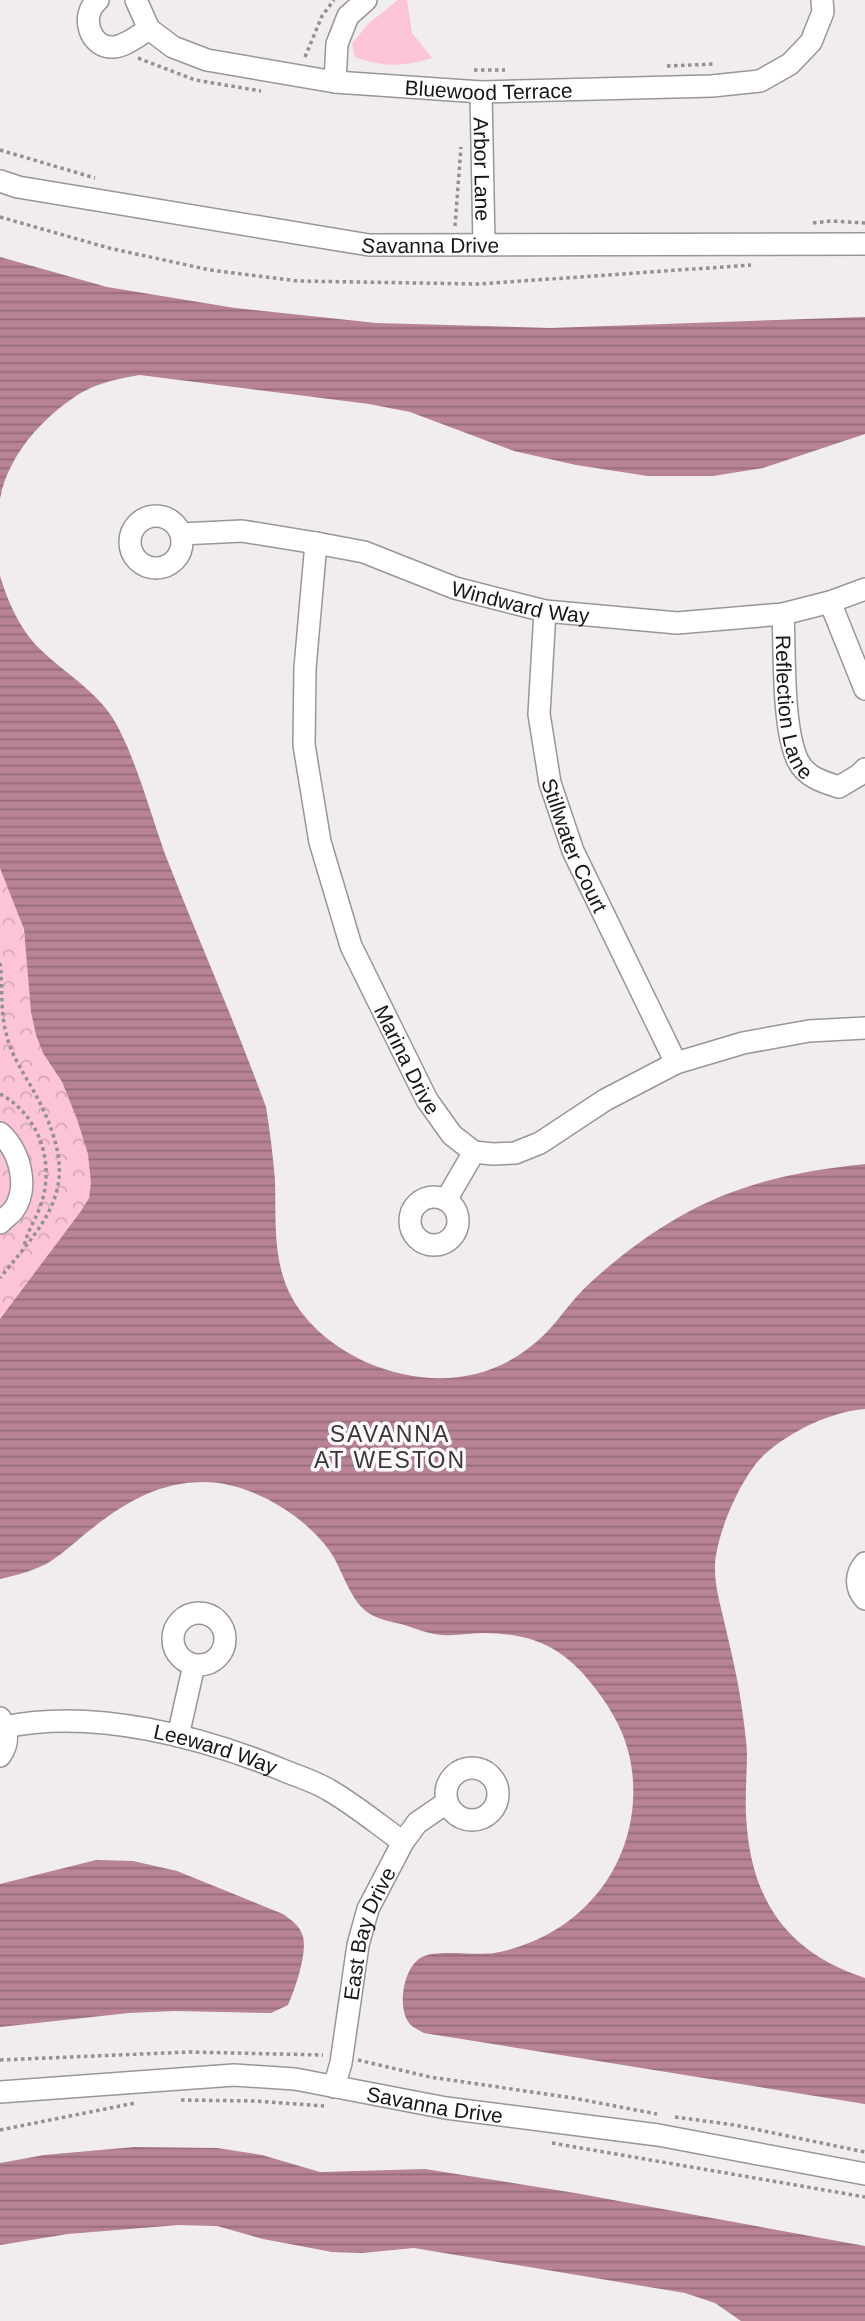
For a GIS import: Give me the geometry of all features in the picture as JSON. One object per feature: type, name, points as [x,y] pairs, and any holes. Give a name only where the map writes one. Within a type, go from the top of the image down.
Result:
[{"type":"street","points":[[98,0],[91,5],[87,14],[88,27],[103,45],[113,47],[122,45],[149,29],[136,0]]},
{"type":"street","points":[[335,82],[337,44],[348,16],[366,0]]},
{"type":"street","name":"Bluewood Terrace","points":[[149,29],[173,47],[206,60],[335,82],[481,92],[712,86],[760,81],[790,64],[811,42],[823,12],[822,0]]},
{"type":"street","name":"Arbor Lane","points":[[481,92],[484,245]]},
{"type":"street","name":"Savanna Drive","points":[[0,181],[18,187],[369,245],[865,244]]},
{"type":"street","name":"Windward Way","points":[[181,534],[242,531],[316,543],[364,552],[455,588],[545,611],[677,623],[783,614],[830,602],[865,589]]},
{"type":"street","name":"Marina Drive","points":[[316,543],[304,668],[303,746],[320,842],[351,946],[421,1088],[452,1135],[474,1152]]},
{"type":"street","points":[[830,602],[865,689]]},
{"type":"street","name":"Stillwater Court","points":[[545,611],[539,714],[550,783],[573,851],[676,1063]]},
{"type":"street","name":"Reflection Lane","points":[[783,614],[788,726],[799,763],[816,780],[839,786],[865,769]]},
{"type":"street","points":[[446,1200],[474,1152],[515,1153],[540,1143],[605,1100],[676,1063],[743,1043],[809,1031],[865,1028]]},
{"type":"street","points":[[0,1133],[6,1138],[19,1164],[23,1187],[14,1210],[0,1223]]},
{"type":"street","points":[[865,1563],[857,1576],[858,1586],[865,1599]]},
{"type":"street","points":[[178,1736],[194,1665]]},
{"type":"street","name":"Leeward Way","points":[[0,1756],[6,1745],[3,1722],[82,1722],[178,1736],[267,1764],[328,1789],[403,1842]]},
{"type":"street","name":"East Bay Drive","points":[[330,2097],[341,2063],[358,1945],[369,1909],[403,1842],[417,1823],[446,1803]]},
{"type":"street","name":"Savanna Drive","points":[[0,2092],[234,2075],[296,2079],[330,2097],[446,2108],[659,2135],[865,2174]]},
{"type":"path","points":[[303,61],[322,16],[334,0]]},
{"type":"path","points":[[134,58],[144,59],[195,80],[264,91]]},
{"type":"path","points":[[663,66],[717,64]]},
{"type":"path","points":[[468,70],[515,70]]},
{"type":"path","points":[[455,234],[462,137]]},
{"type":"path","points":[[0,150],[104,180]]},
{"type":"path","points":[[0,217],[109,248],[210,270],[298,281],[479,284],[754,265]]},
{"type":"path","points":[[0,963],[6,1034],[51,1127],[61,1176],[54,1201],[40,1229],[0,1278]]},
{"type":"path","points":[[175,2100],[330,2097]]},
{"type":"path","points":[[0,2130],[145,2102]]},
{"type":"path","points":[[546,2142],[865,2197]]},
{"type":"green space","points":[[398,0],[407,0],[412,33],[432,58],[393,65],[355,57],[352,44],[368,24]]},
{"type":"green space","points":[[0,868],[23,925],[31,1009],[38,1040],[66,1092],[84,1137],[91,1184],[89,1197],[83,1208],[0,1319]]},
{"type":"shaded area","points":[[0,257],[107,287],[235,308],[376,323],[550,328],[865,317],[865,434],[763,468],[713,476],[648,476],[576,465],[514,451],[410,412],[369,404],[140,375],[93,387],[52,414],[19,453],[4,483],[0,499]]},
{"type":"shaded area","points":[[0,576],[11,606],[27,634],[103,706],[126,744],[165,854],[266,1107],[275,1180],[277,1247],[286,1285],[309,1322],[343,1350],[368,1363],[415,1376],[461,1377],[483,1372],[525,1351],[544,1335],[577,1296],[621,1256],[701,1205],[769,1180],[816,1170],[865,1164],[865,1409],[838,1414],[812,1424],[787,1438],[756,1463],[724,1524],[715,1569],[743,1720],[747,1752],[746,1815],[755,1872],[764,1896],[793,1937],[837,1967],[865,1978],[865,2104],[424,2033],[409,2023],[405,2016],[403,1998],[406,1978],[415,1962],[437,1953],[494,1953],[525,1945],[552,1932],[577,1915],[597,1894],[614,1869],[625,1842],[632,1812],[633,1781],[622,1734],[605,1702],[586,1677],[563,1655],[550,1647],[504,1634],[437,1634],[375,1617],[358,1603],[329,1550],[305,1524],[256,1494],[221,1483],[187,1483],[140,1497],[98,1523],[51,1561],[33,1570],[0,1579],[0,1319],[81,1211],[89,1198],[91,1183],[88,1154],[77,1119],[62,1082],[43,1053],[36,1035],[31,1012],[24,929],[0,868]]},
{"type":"shaded area","points":[[96,1860],[133,1861],[177,1871],[289,1918],[301,1931],[304,1949],[288,2005],[271,2013],[129,2013],[0,2027],[0,1884]]},
{"type":"shaded area","points":[[134,2147],[217,2148],[262,2155],[320,2172],[425,2169],[575,2193],[865,2246],[865,2321],[741,2321],[715,2303],[685,2293],[414,2248],[362,2253],[332,2252],[263,2239],[217,2226],[179,2225],[68,2234],[0,2245],[0,2163],[44,2155]]},
{"type":"district","name":"SAVANNA AT WESTON","points":[[390,1447]]}]
